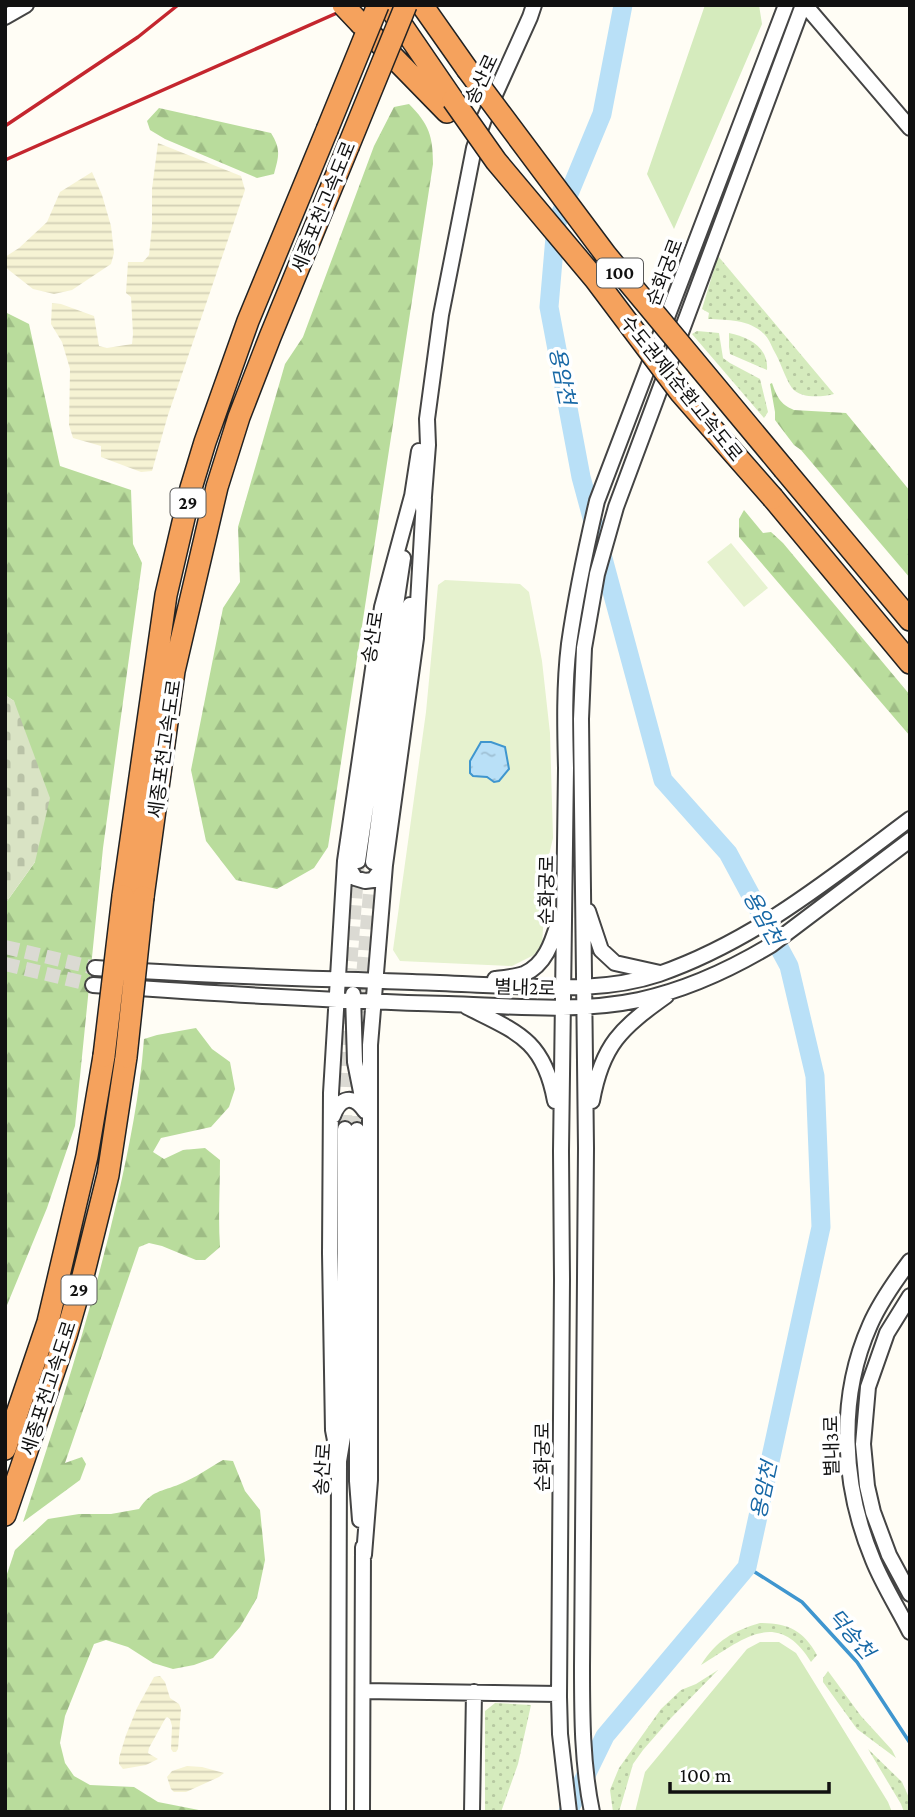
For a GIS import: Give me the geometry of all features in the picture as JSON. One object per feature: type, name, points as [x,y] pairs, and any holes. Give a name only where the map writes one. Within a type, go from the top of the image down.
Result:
[{"type":"highway","points":[[343,5],[450,106]]},
{"type":"highway","name":"세종포천고속도로","points":[[5,1515],[66,1336],[107,1175],[126,1057],[133,897],[166,594],[191,488],[248,321],[378,5]]},
{"type":"highway","name":"수도권제1순환고속도로","points":[[422,5],[606,255],[910,620]]},
{"type":"highway","name":"세종포천고속도로","points":[[5,1449],[48,1322],[87,1156],[174,671],[217,487],[239,417],[348,147],[397,10]]},
{"type":"highway","name":"수도권제1순환고속도로","points":[[397,10],[450,106],[595,279],[680,392],[773,498],[910,663]]},
{"type":"street","points":[[5,17],[26,5]]},
{"type":"street","name":"송산로","points":[[418,498],[428,445],[427,419],[441,315],[474,148],[534,5]]},
{"type":"street","name":"순화궁로","points":[[569,1812],[560,1734],[559,1696],[562,1007],[568,659],[580,572],[597,500],[786,5]]},
{"type":"street","points":[[804,5],[907,119]]},
{"type":"street","name":"순화궁로","points":[[592,1812],[587,1791],[582,1666],[586,1137],[581,719],[584,648],[597,574],[616,507],[804,5]]},
{"type":"street","points":[[359,1123],[370,1045],[374,981],[365,862],[382,607],[418,498]]},
{"type":"street","points":[[339,1461],[333,1430],[330,1253],[331,1120],[337,980],[416,638],[418,498]]},
{"type":"street","name":"별내2로","points":[[94,968],[251,978],[564,988],[636,981],[661,973],[759,927],[822,886],[910,819]]},
{"type":"street","name":"별내2로","points":[[93,985],[336,1001],[463,1005],[562,1007],[639,1000],[706,979],[746,960],[771,945],[910,840]]},
{"type":"street","points":[[584,899],[601,950],[615,963],[661,973]]},
{"type":"street","points":[[468,984],[523,974],[539,964],[551,943],[565,903]]},
{"type":"street","points":[[353,980],[359,1123]]},
{"type":"street","points":[[586,1137],[596,1083],[605,1056],[620,1033],[677,988]]},
{"type":"street","points":[[463,1005],[522,1036],[541,1056],[552,1083],[561,1139]]},
{"type":"street","points":[[331,1120],[337,1105],[351,1100],[359,1103],[370,1466],[364,1555],[362,1812]]},
{"type":"street","name":"송산로","points":[[338,1812],[339,1461],[344,1431],[359,1123]]},
{"type":"street","name":"별내3로","points":[[910,1261],[880,1304],[855,1369],[851,1393],[848,1459],[858,1517],[873,1561],[910,1632]]},
{"type":"street","name":"별내3로","points":[[910,1296],[887,1333],[868,1387],[863,1444],[867,1486],[873,1512],[889,1555],[910,1594]]},
{"type":"street","points":[[363,1691],[559,1696]]},
{"type":"street","points":[[472,1812],[474,1692]]},
{"type":"shaded area","points":[[158,143],[241,176],[245,190],[168,415],[152,471],[141,472],[101,457],[101,446],[73,438],[69,425],[70,369],[62,342],[51,324],[52,303],[94,316],[99,346],[107,348],[132,344],[131,297],[126,293],[128,262],[143,262],[149,255],[152,189]]},
{"type":"shaded area","points":[[92,172],[111,226],[114,253],[111,264],[72,290],[54,294],[33,289],[5,267],[5,257],[47,222],[60,192]]},
{"type":"shaded area","points":[[160,1676],[170,1698],[179,1704],[181,1709],[178,1749],[173,1752],[171,1749],[172,1726],[167,1717],[149,1748],[148,1753],[158,1759],[146,1765],[123,1769],[119,1758],[126,1735],[154,1677]]},
{"type":"shaded area","points":[[187,1766],[224,1773],[186,1792],[174,1792],[167,1777],[172,1771]]},
{"type":"green space","points":[[705,5],[759,5],[762,24],[674,229],[647,174]]},
{"type":"green space","points":[[409,104],[428,131],[433,164],[328,847],[314,868],[277,889],[236,880],[206,841],[191,770],[223,608],[240,582],[238,527],[285,364],[303,337],[374,146],[394,107]]},
{"type":"green space","points":[[159,108],[271,133],[278,153],[274,174],[257,178],[165,139],[150,130],[147,121]]},
{"type":"green space","points":[[718,256],[834,394],[812,396],[796,392],[789,384],[768,339],[759,330],[738,321],[708,319],[709,313],[702,309]]},
{"type":"green space","points":[[5,312],[29,324],[60,466],[131,490],[133,544],[142,563],[103,848],[75,1126],[47,1208],[5,1310],[5,904],[35,862],[14,701],[5,695]]},
{"type":"green space","points":[[697,331],[719,333],[723,358],[760,379],[768,412],[764,418],[692,334]]},
{"type":"green space","points":[[729,333],[756,344],[765,355],[767,370],[730,354]]},
{"type":"green space","points":[[772,383],[780,400],[794,410],[846,413],[910,491],[910,578],[775,420]]},
{"type":"green space","points":[[744,510],[763,533],[771,532],[783,543],[910,695],[910,736],[739,537],[739,519]]},
{"type":"green space","points":[[731,543],[768,588],[744,607],[707,562]]},
{"type":"green space","points":[[445,580],[520,584],[529,592],[542,661],[550,733],[553,838],[547,864],[542,945],[534,955],[512,966],[400,961],[393,950],[426,712],[438,585]]},
{"type":"green space","points":[[5,695],[14,701],[50,798],[35,862],[5,904]]},
{"type":"green space","points":[[196,1028],[212,1049],[230,1062],[235,1089],[229,1107],[211,1127],[161,1138],[153,1152],[164,1159],[183,1150],[205,1148],[220,1160],[220,1247],[205,1260],[196,1260],[149,1243],[139,1247],[65,1463],[82,1457],[86,1464],[80,1480],[23,1522],[97,1282],[134,1121],[144,1039]]},
{"type":"green space","points":[[223,1460],[233,1461],[245,1491],[260,1510],[265,1560],[257,1598],[240,1627],[213,1658],[194,1665],[173,1669],[153,1663],[128,1647],[106,1640],[94,1644],[65,1716],[60,1743],[65,1763],[74,1776],[90,1785],[134,1787],[158,1802],[209,1812],[5,1812],[5,1580],[15,1550],[48,1519],[139,1509],[153,1495],[186,1482]]},
{"type":"green space","points":[[760,1623],[779,1624],[794,1630],[806,1639],[817,1655],[811,1662],[798,1645],[785,1636],[772,1632],[745,1639],[701,1665],[726,1638]]},
{"type":"green space","points":[[760,1642],[779,1642],[796,1653],[892,1812],[635,1812],[645,1772],[747,1649]]},
{"type":"green space","points":[[718,1670],[643,1750],[633,1764],[619,1812],[613,1812],[610,1790],[619,1768],[661,1709],[681,1690]]},
{"type":"green space","points":[[828,1671],[896,1758],[857,1729],[823,1682]]},
{"type":"green space","points":[[495,1703],[531,1705],[518,1764],[501,1812],[485,1812],[485,1711]]},
{"type":"green space","points":[[868,1749],[902,1782],[910,1800],[910,1812],[904,1812]]},
{"type":"water","points":[[481,742],[505,747],[509,769],[499,781],[494,782],[487,777],[473,776],[470,773],[470,761]]},
{"type":"waterway","name":"용암천","points":[[568,1812],[605,1736],[747,1567],[821,1227],[815,1076],[789,966],[728,853],[663,780],[581,477],[549,307],[556,225],[602,114],[623,5]]},
{"type":"waterway","name":"덕송천","points":[[747,1567],[802,1602],[857,1662],[910,1743]]},
{"type":"tunnel","points":[[345,1129],[348,994],[358,861]]},
{"type":"tunnel","points":[[360,1013],[372,869]]},
{"type":"tunnel","points":[[5,947],[95,968]]},
{"type":"tunnel","points":[[5,964],[93,985]]},
{"type":"tunnel","points":[[357,1130],[358,1096]]},
{"type":"railway","points":[[5,126],[138,37],[178,5]]},
{"type":"railway","points":[[5,160],[355,5]]}]
